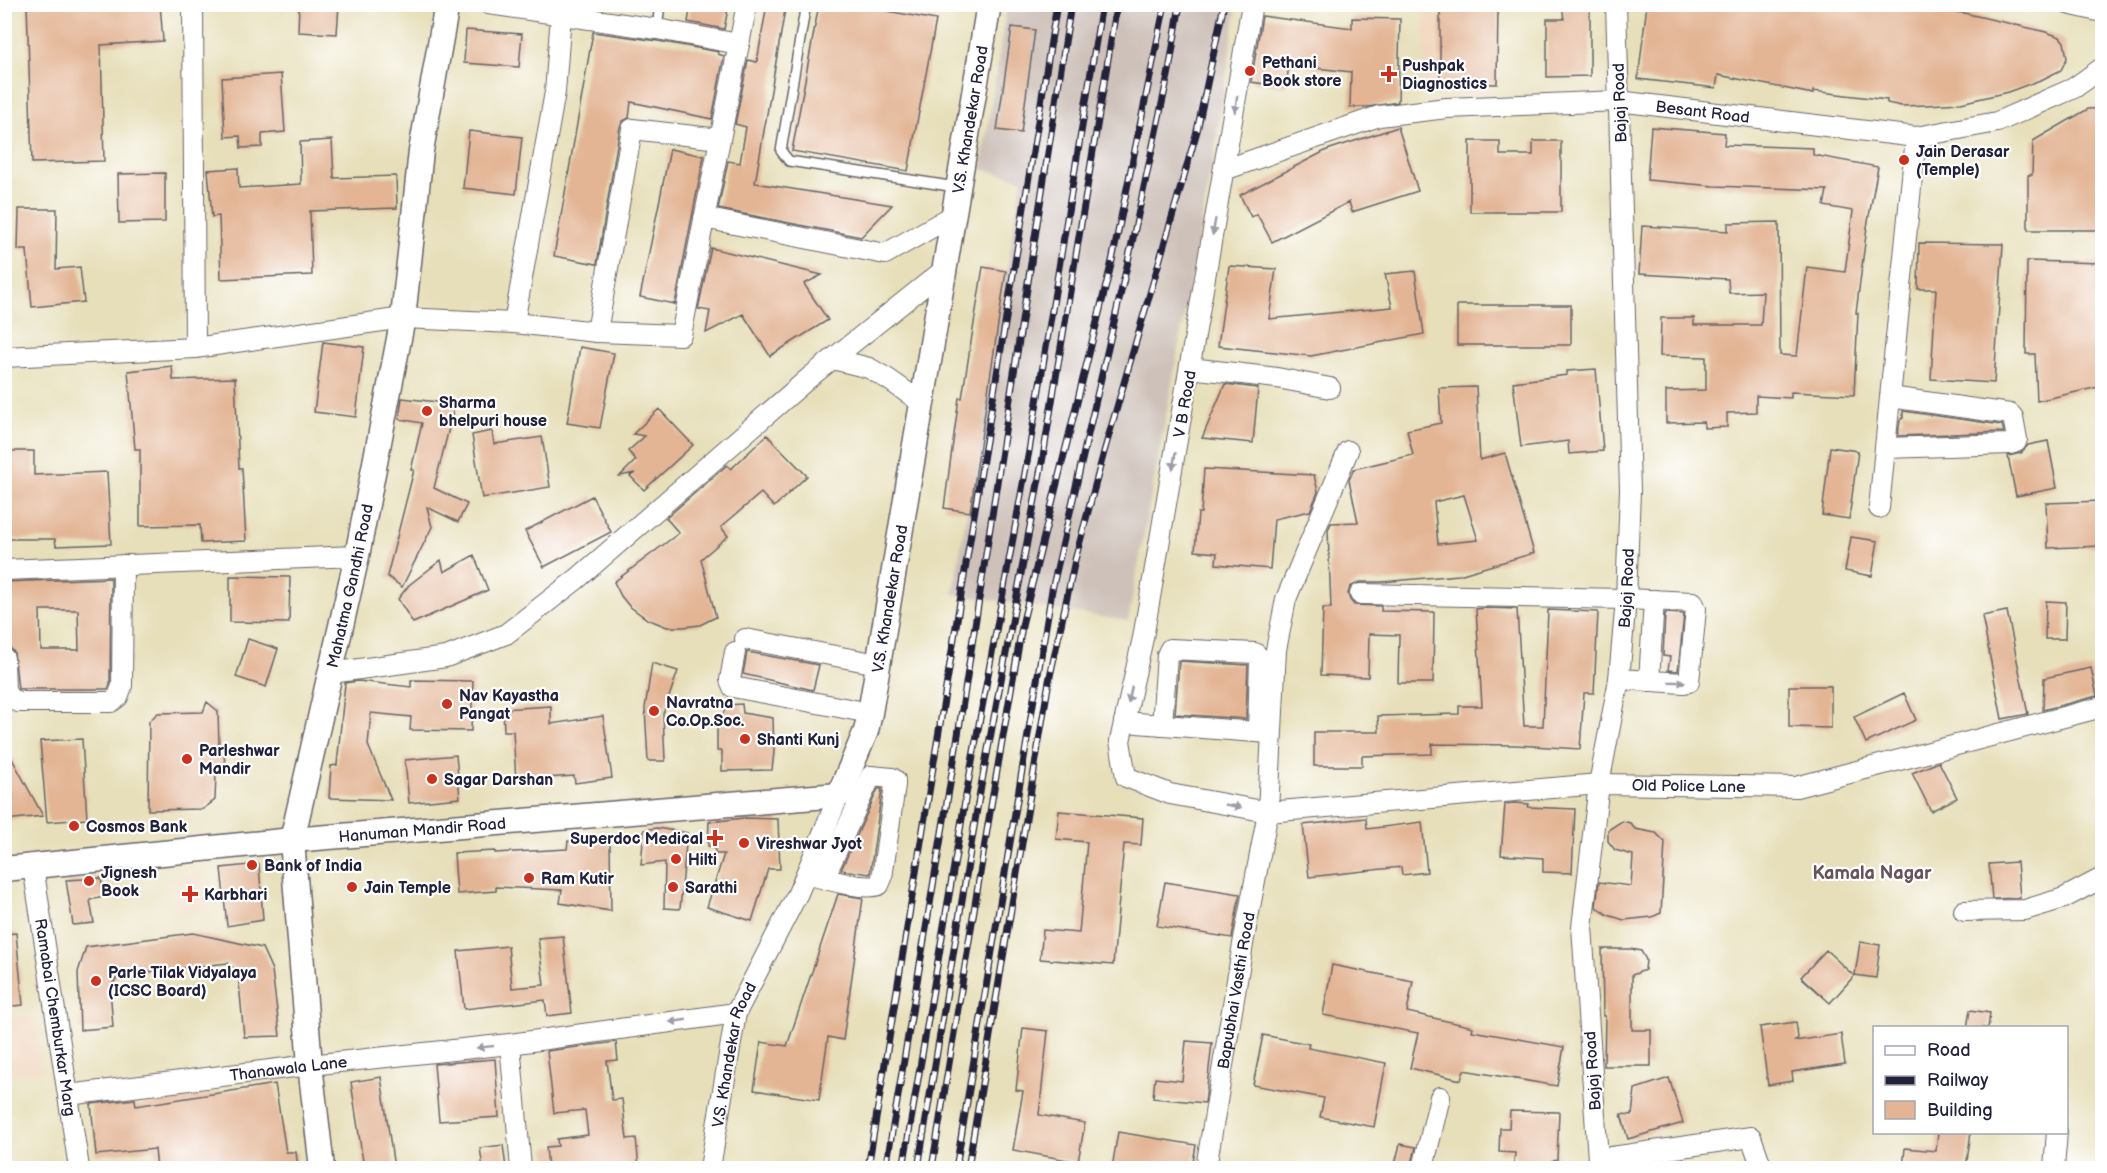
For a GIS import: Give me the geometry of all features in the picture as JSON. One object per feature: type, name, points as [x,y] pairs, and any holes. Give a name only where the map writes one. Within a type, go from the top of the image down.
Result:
[{"type":"street","points":[[193,4],[195,348]]},
{"type":"street","name":"Mahatma Gandhi Road","points":[[322,1168],[310,1065],[292,840],[357,556],[403,318],[421,151],[447,4]]},
{"type":"street","points":[[489,4],[562,10],[739,44]]},
{"type":"street","points":[[4,357],[195,348],[403,318],[514,323],[597,332],[681,334],[747,4]]},
{"type":"street","name":"V.S. Khandekar Road","points":[[710,1168],[736,1013],[815,876],[852,782],[866,731],[990,4]]},
{"type":"street","name":"V B Road","points":[[1124,722],[1143,638],[1252,4]]},
{"type":"street","name":"Bajaj Road","points":[[1597,1164],[1582,927],[1599,784],[1619,679],[1626,599],[1630,490],[1616,4]]},
{"type":"street","points":[[2068,4],[2103,12]]},
{"type":"street","points":[[514,323],[555,92],[562,10]]},
{"type":"street","name":"Besant Road","points":[[1224,170],[1379,116],[1447,108],[1618,101],[1916,137],[1997,122],[2074,88],[2103,68]]},
{"type":"street","points":[[597,332],[632,129],[720,139]]},
{"type":"street","points":[[1880,508],[1889,448],[1916,137]]},
{"type":"street","points":[[704,218],[885,254],[954,216]]},
{"type":"street","points":[[331,673],[446,657],[506,634],[578,579],[833,359],[945,270]]},
{"type":"street","points":[[833,359],[869,368],[922,403]]},
{"type":"street","points":[[1190,368],[1277,378],[1330,388]]},
{"type":"street","points":[[1889,448],[2011,444],[2017,439],[2013,417],[2010,414],[1893,398]]},
{"type":"street","points":[[1265,732],[1276,650],[1286,599],[1348,451]]},
{"type":"street","points":[[4,570],[357,556]]},
{"type":"street","points":[[4,658],[5,690],[9,698],[18,702],[111,702],[118,698],[122,686],[123,565]]},
{"type":"street","points":[[1360,594],[1626,599],[1693,603],[1696,609],[1689,682],[1619,679]]},
{"type":"street","points":[[1649,681],[1654,600]]},
{"type":"street","points":[[870,713],[733,687],[730,680],[740,646],[878,664]]},
{"type":"street","points":[[1162,725],[1167,655],[1170,649],[1255,654],[1260,658],[1268,812]]},
{"type":"street","name":"Old Police Lane","points":[[1124,722],[1120,741],[1126,777],[1170,794],[1268,812],[1599,784],[1796,787],[2103,707]]},
{"type":"street","points":[[1124,722],[1265,732]]},
{"type":"street","points":[[892,778],[895,780],[881,881],[879,885],[873,887],[815,876],[852,782],[892,778]]},
{"type":"street","name":"Hanuman Mandir Road","points":[[4,869],[852,782]]},
{"type":"street","name":"Bapubhai Vasthi Road","points":[[1206,1168],[1243,944],[1268,812]]},
{"type":"street","name":"Ramabai Chemburkar Marg","points":[[33,866],[79,1168]]},
{"type":"street","points":[[1964,912],[2025,910],[2064,898],[2103,878]]},
{"type":"street","name":"Thanawala Lane","points":[[68,1095],[310,1065],[510,1044],[736,1013]]},
{"type":"street","points":[[510,1044],[521,1168]]},
{"type":"street","points":[[1423,1168],[1440,1097]]},
{"type":"street","points":[[2054,1168],[2057,1134]]},
{"type":"street","points":[[1597,1164],[1751,1137],[1762,1168]]},
{"type":"lane","points":[[657,29],[660,4]]},
{"type":"lane","points":[[806,4],[781,151],[789,161],[959,187]]},
{"type":"shaded area","points":[[1007,5],[1237,5],[1215,149],[1128,621],[953,594],[1022,179],[981,169]]},
{"type":"shaded area","points":[[1424,5],[1490,5],[1490,95],[1425,95]]},
{"type":"shaded area","name":"Karbhari","points":[[201,872],[209,911],[175,915],[172,877]]},
{"type":"shaded area","points":[[35,1015],[41,1073],[5,1076],[5,1019]]},
{"type":"building","points":[[27,4],[160,4],[163,41],[101,45],[104,161],[32,163]]},
{"type":"building","points":[[299,4],[339,4],[337,34],[298,32]]},
{"type":"building","points":[[691,4],[729,4],[724,29],[688,22]]},
{"type":"building","points":[[767,4],[786,4],[755,183],[892,205],[861,237],[718,209],[728,161],[740,163],[746,127],[735,124],[748,60],[757,62]]},
{"type":"building","points":[[819,4],[850,4],[936,20],[908,171],[792,151]]},
{"type":"building","points":[[1440,4],[1498,4],[1497,84],[1440,83]]},
{"type":"building","points":[[1562,4],[1590,4],[1590,76],[1547,77],[1547,19],[1564,19]]},
{"type":"building","points":[[1647,4],[1856,4],[1897,10],[1897,6],[1964,13],[2060,37],[2064,42],[2067,58],[2061,70],[2008,92],[1961,103],[1927,105],[1901,106],[1887,103],[1887,100],[1813,91],[1813,94],[1718,75],[1716,88],[1638,79]]},
{"type":"building","points":[[1262,16],[1352,28],[1352,18],[1400,19],[1398,102],[1368,107],[1350,107],[1351,72],[1289,65],[1286,87],[1251,82]]},
{"type":"building","points":[[1012,27],[1035,30],[1021,133],[997,130]]},
{"type":"building","points":[[466,30],[522,34],[519,67],[464,63]]},
{"type":"building","points":[[593,32],[719,52],[718,54],[724,56],[712,119],[631,102],[629,118],[623,121],[620,127],[597,264],[554,256]]},
{"type":"building","points":[[281,74],[285,132],[262,134],[262,147],[241,148],[240,136],[225,137],[222,78]]},
{"type":"building","points":[[2103,108],[2103,230],[2028,230],[2028,175],[2032,175],[2033,141],[2088,109]]},
{"type":"building","points":[[1398,127],[1418,191],[1352,212],[1349,202],[1272,242],[1257,214],[1251,217],[1240,195],[1327,150]]},
{"type":"building","points":[[1651,127],[1725,133],[1724,145],[1813,148],[1813,155],[1878,167],[1867,227],[1856,313],[1858,313],[1854,395],[1791,392],[1791,398],[1756,396],[1756,412],[1727,413],[1727,427],[1704,428],[1704,422],[1666,423],[1666,391],[1706,390],[1706,357],[1660,356],[1661,318],[1694,318],[1694,325],[1761,325],[1763,292],[1729,293],[1728,279],[1639,274],[1642,226],[1728,231],[1728,223],[1779,222],[1780,355],[1797,356],[1807,267],[1845,272],[1853,211],[1824,206],[1827,190],[1714,186],[1647,180]]},
{"type":"building","points":[[469,131],[522,137],[516,194],[463,188]]},
{"type":"building","points":[[332,140],[334,178],[396,176],[397,208],[310,211],[312,275],[221,279],[219,216],[212,217],[208,170],[238,168],[239,188],[301,184],[300,142]]},
{"type":"building","points":[[1470,141],[1500,141],[1500,155],[1533,155],[1533,141],[1561,141],[1561,212],[1470,212]]},
{"type":"building","points":[[670,149],[704,156],[675,304],[640,297]]},
{"type":"building","points":[[165,173],[165,222],[119,223],[118,174]]},
{"type":"building","points":[[19,209],[57,209],[56,269],[80,267],[84,302],[32,307],[27,250],[18,250]]},
{"type":"building","points":[[1919,243],[2003,244],[1994,383],[1931,379],[1936,289],[1918,289]]},
{"type":"building","points":[[711,248],[822,275],[804,284],[828,320],[770,356],[743,314],[706,333],[710,311],[698,309]]},
{"type":"building","points":[[2027,261],[2103,263],[2103,386],[2037,401],[2035,354],[2026,354]]},
{"type":"building","points":[[1229,266],[1276,269],[1269,319],[1392,307],[1385,274],[1415,271],[1424,334],[1311,356],[1218,346]]},
{"type":"building","points":[[983,267],[1006,271],[970,512],[944,508],[959,398],[962,398]]},
{"type":"building","points":[[1457,305],[1571,305],[1571,345],[1457,345]]},
{"type":"building","points":[[323,342],[364,347],[356,417],[314,412]]},
{"type":"building","points":[[580,347],[614,353],[600,428],[567,423]]},
{"type":"building","points":[[172,366],[173,380],[235,378],[239,468],[242,468],[246,541],[201,543],[200,525],[140,526],[140,449],[135,449],[128,371]]},
{"type":"building","points":[[1596,369],[1603,451],[1569,454],[1568,441],[1521,447],[1513,382],[1567,375],[1567,371]]},
{"type":"building","points":[[1225,384],[1258,388],[1253,443],[1202,438]]},
{"type":"building","points":[[1476,387],[1480,460],[1505,453],[1534,553],[1459,575],[1360,582],[1350,587],[1348,594],[1354,605],[1381,606],[1381,611],[1434,612],[1433,683],[1398,683],[1399,635],[1369,634],[1368,677],[1321,675],[1323,608],[1331,608],[1328,530],[1331,523],[1358,522],[1349,480],[1354,469],[1413,455],[1407,430],[1441,423],[1439,388]],"holes":[[[1464,495],[1478,540],[1438,544],[1434,502]]]},
{"type":"building","points":[[402,398],[455,404],[434,488],[467,504],[458,522],[427,507],[432,527],[402,587],[387,576],[414,470],[411,470],[422,423],[399,419]]},
{"type":"building","points":[[659,409],[693,445],[644,490],[630,476],[635,473],[620,476],[636,460],[628,451],[645,436],[633,434]]},
{"type":"building","points":[[1903,411],[2002,425],[2004,432],[1898,436]]},
{"type":"building","points":[[492,431],[494,444],[542,437],[550,487],[482,498],[472,435]]},
{"type":"building","points":[[767,435],[807,476],[774,507],[761,493],[721,527],[728,536],[701,559],[716,617],[700,625],[667,627],[647,619],[629,606],[614,582],[679,533],[666,518],[727,465],[731,469]]},
{"type":"building","points":[[2048,441],[2057,488],[2016,496],[2008,456],[2021,453],[2028,445]]},
{"type":"building","points":[[1830,447],[1858,451],[1849,519],[1822,515]]},
{"type":"building","points":[[4,451],[34,451],[34,475],[107,472],[111,544],[56,546],[55,539],[4,539]]},
{"type":"building","points":[[1204,469],[1314,475],[1318,492],[1310,511],[1274,519],[1270,569],[1216,564],[1217,553],[1195,551],[1198,513],[1201,513]]},
{"type":"building","points":[[592,496],[611,532],[544,567],[525,531]]},
{"type":"building","points":[[2103,501],[2103,546],[2048,548],[2046,503]]},
{"type":"building","points":[[1851,537],[1878,541],[1872,576],[1845,571]]},
{"type":"building","points":[[474,555],[488,590],[413,623],[398,599],[409,585],[441,560],[444,572]]},
{"type":"building","points":[[230,576],[290,577],[289,623],[230,622]]},
{"type":"building","points":[[111,578],[110,684],[108,689],[18,689],[14,652],[4,646],[4,582]],"holes":[[[40,610],[78,610],[79,650],[41,650]]]},
{"type":"building","points":[[2046,601],[2066,602],[2065,639],[2045,639]]},
{"type":"building","points":[[1476,609],[1517,609],[1524,726],[1543,726],[1548,610],[1598,612],[1594,693],[1584,693],[1580,749],[1515,745],[1432,744],[1432,754],[1362,756],[1362,766],[1314,766],[1314,732],[1379,732],[1378,716],[1459,714],[1459,706],[1482,706]]},
{"type":"building","points":[[2007,611],[2028,714],[2002,719],[1982,616]]},
{"type":"building","points":[[1665,613],[1684,614],[1678,671],[1668,670],[1670,657],[1663,656]]},
{"type":"building","points":[[248,639],[278,649],[266,687],[236,677]]},
{"type":"building","points":[[747,652],[819,665],[813,690],[743,674]]},
{"type":"building","points":[[1179,661],[1248,665],[1246,719],[1175,714]]},
{"type":"building","name":"Navratna Co.Op.Soc.","points":[[652,663],[678,671],[663,714],[665,761],[648,761],[645,708]]},
{"type":"building","points":[[2091,668],[2097,696],[2043,710],[2044,678]]},
{"type":"building","points":[[411,680],[473,681],[471,731],[410,730],[411,717],[371,713],[368,745],[391,800],[329,798],[331,766],[337,765],[345,683],[358,681],[411,687]]},
{"type":"building","points":[[1789,686],[1831,686],[1831,728],[1789,727]]},
{"type":"building","points":[[1904,693],[1916,720],[1866,743],[1854,717]]},
{"type":"building","name":"Parleshwar Mandir","points":[[207,702],[218,711],[219,745],[224,754],[225,764],[216,774],[215,800],[203,809],[148,810],[149,721],[158,713],[203,712]]},
{"type":"building","name":"Shanti Kunj","points":[[742,704],[743,713],[773,718],[772,770],[722,771],[722,751],[717,751],[717,728],[727,705]]},
{"type":"building","points":[[551,706],[551,724],[603,716],[612,778],[575,783],[574,776],[516,780],[513,731],[504,731],[503,709]]},
{"type":"building","points":[[82,739],[87,819],[47,822],[40,741]]},
{"type":"building","points":[[4,744],[43,816],[4,820]]},
{"type":"building","name":"Sagar Darshan","points":[[456,755],[460,798],[409,803],[405,760]]},
{"type":"building","points":[[1939,762],[1957,798],[1931,811],[1912,773]]},
{"type":"building","points":[[878,789],[882,789],[870,874],[841,870]]},
{"type":"building","points":[[1505,804],[1529,804],[1528,807],[1575,809],[1572,873],[1543,872],[1543,858],[1501,855]]},
{"type":"building","points":[[1059,811],[1143,818],[1141,845],[1124,844],[1113,965],[1040,959],[1043,930],[1079,933],[1087,842],[1056,839]]},
{"type":"building","points":[[744,818],[778,819],[780,869],[768,869],[752,921],[707,907],[724,854],[716,854],[714,848],[708,846],[709,822]]},
{"type":"building","points":[[1366,818],[1367,829],[1422,822],[1427,872],[1402,875],[1401,867],[1309,877],[1303,825]]},
{"type":"building","points":[[1622,821],[1630,823],[1635,829],[1656,833],[1665,842],[1661,913],[1652,917],[1624,920],[1608,915],[1596,907],[1599,882],[1631,886],[1633,855],[1615,850],[1608,841],[1608,830]]},
{"type":"building","name":"Sarathi","points":[[657,828],[687,833],[680,909],[664,908],[665,862],[641,865],[644,830]]},
{"type":"building","points":[[568,841],[610,843],[611,911],[560,903],[562,890],[496,887],[496,891],[457,894],[454,853],[567,849]]},
{"type":"building","points":[[2017,862],[2020,898],[1992,899],[1989,864]]},
{"type":"building","points":[[259,864],[263,920],[227,926],[221,868]]},
{"type":"building","points":[[101,878],[104,897],[90,900],[94,923],[73,925],[66,880]]},
{"type":"building","points":[[1165,882],[1240,894],[1232,938],[1157,926]]},
{"type":"building","points":[[838,894],[863,898],[843,1040],[828,1037],[819,1100],[754,1090],[761,1042],[787,1046]]},
{"type":"building","points":[[16,933],[23,1005],[4,1007],[4,934]]},
{"type":"building","name":"Parle Tilak Vidyalaya (ICSC Board)","points":[[193,933],[262,948],[272,970],[280,1036],[244,1037],[238,972],[228,963],[119,975],[110,987],[113,1027],[80,1030],[78,972],[86,947]]},
{"type":"building","points":[[563,936],[572,1013],[547,1016],[545,1000],[464,1009],[458,951],[508,946],[512,988],[544,985],[538,938]]},
{"type":"building","points":[[1860,942],[1880,945],[1876,978],[1855,975]]},
{"type":"building","points":[[1602,949],[1641,951],[1646,960],[1645,970],[1632,975],[1632,1030],[1651,1030],[1651,1066],[1604,1066],[1605,1016],[1603,1016]]},
{"type":"building","points":[[1826,950],[1854,976],[1830,1003],[1801,977]]},
{"type":"building","points":[[1332,965],[1413,981],[1407,1012],[1473,1027],[1472,1031],[1564,1047],[1557,1086],[1464,1070],[1461,1080],[1410,1068],[1418,1033],[1323,1015]]},
{"type":"building","points":[[1970,1010],[1990,1013],[1988,1026],[1967,1026]]},
{"type":"building","points":[[1796,1022],[1798,1038],[1795,1041],[1841,1034],[1845,1064],[1792,1072],[1793,1081],[1768,1085],[1760,1027]]},
{"type":"building","points":[[1023,1028],[1048,1031],[1039,1115],[1085,1123],[1078,1162],[1013,1150],[1023,1091],[1016,1090]]},
{"type":"building","points":[[1263,1035],[1309,1044],[1308,1048],[1386,1063],[1374,1127],[1320,1117],[1324,1098],[1253,1085]]},
{"type":"building","points":[[1186,1041],[1212,1043],[1205,1103],[1153,1098],[1155,1078],[1182,1081]]},
{"type":"building","points":[[616,1042],[618,1060],[607,1061],[612,1100],[622,1099],[627,1139],[636,1138],[639,1168],[603,1168],[591,1165],[585,1168],[548,1168],[546,1147],[558,1146],[557,1139],[588,1135],[585,1110],[554,1113],[547,1051]]},
{"type":"building","points":[[495,1059],[499,1117],[439,1121],[434,1064]]},
{"type":"building","points":[[381,1077],[394,1168],[364,1168],[351,1082]]},
{"type":"building","points":[[1669,1078],[1683,1123],[1628,1139],[1621,1114],[1632,1115],[1635,1089]]},
{"type":"building","points":[[275,1084],[286,1152],[296,1152],[298,1168],[157,1168],[155,1149],[96,1155],[91,1104],[135,1099],[136,1106]]},
{"type":"building","points":[[1510,1111],[1559,1112],[1557,1160],[1548,1163],[1549,1166],[1514,1165],[1515,1153],[1499,1152],[1500,1128],[1509,1128]]},
{"type":"building","points":[[1118,1132],[1196,1145],[1192,1168],[1112,1168]]},
{"type":"building","points":[[1938,1134],[1971,1134],[1966,1168],[1903,1168],[1905,1148],[1936,1151]]},
{"type":"building","points":[[1400,1144],[1416,1147],[1411,1168],[1394,1168]]},
{"type":"building","points":[[503,1145],[506,1168],[483,1168],[480,1148]]},
{"type":"railway","points":[[868,1168],[1057,4]]},
{"type":"railway","points":[[886,1168],[956,748],[1071,4]]},
{"type":"railway","points":[[903,1168],[966,795],[1029,451],[1102,4]]},
{"type":"railway","points":[[918,1168],[979,797],[1043,457],[1117,4]]},
{"type":"railway","points":[[932,1168],[1023,621],[1112,261],[1165,4]]},
{"type":"railway","points":[[956,1168],[1052,590],[1127,266],[1169,71],[1180,4]]},
{"type":"railway","points":[[968,1168],[1049,681],[1075,560],[1197,131],[1224,4]]},
{"type":"place","name":"Pethani Book store","points":[[1250,71]]},
{"type":"place","name":"Pushpak Diagnostics","points":[[1389,74]]},
{"type":"place","name":"Jain Derasar (Temple)","points":[[1904,160]]},
{"type":"place","name":"Sharma bhelpuri house","points":[[427,411]]},
{"type":"place","name":"Nav Kayastha Pangat","points":[[447,704]]},
{"type":"place","name":"Navratna Co.Op.Soc.","points":[[654,711]]},
{"type":"place","name":"Shanti Kunj","points":[[745,739]]},
{"type":"place","name":"Parleshwar Mandir","points":[[187,759]]},
{"type":"place","name":"Sagar Darshan","points":[[432,779]]},
{"type":"place","name":"Cosmos Bank","points":[[74,826]]},
{"type":"place","name":"Superdoc Medical","points":[[715,838]]},
{"type":"place","name":"Vireshwar Jyot","points":[[744,843]]},
{"type":"place","name":"Hilti","points":[[676,859]]},
{"type":"place","name":"Bank of India","points":[[252,865]]},
{"type":"place","name":"Ram Kutir","points":[[529,878]]},
{"type":"place","name":"Jignesh Book","points":[[89,881]]},
{"type":"place","name":"Jain Temple","points":[[352,887]]},
{"type":"place","name":"Sarathi","points":[[673,887]]},
{"type":"place","name":"Karbhari","points":[[190,894]]},
{"type":"place","name":"Parle Tilak Vidyalaya (ICSC Board)","points":[[96,981]]},
{"type":"district","name":"Kamala Nagar","points":[[1872,873]]}]
